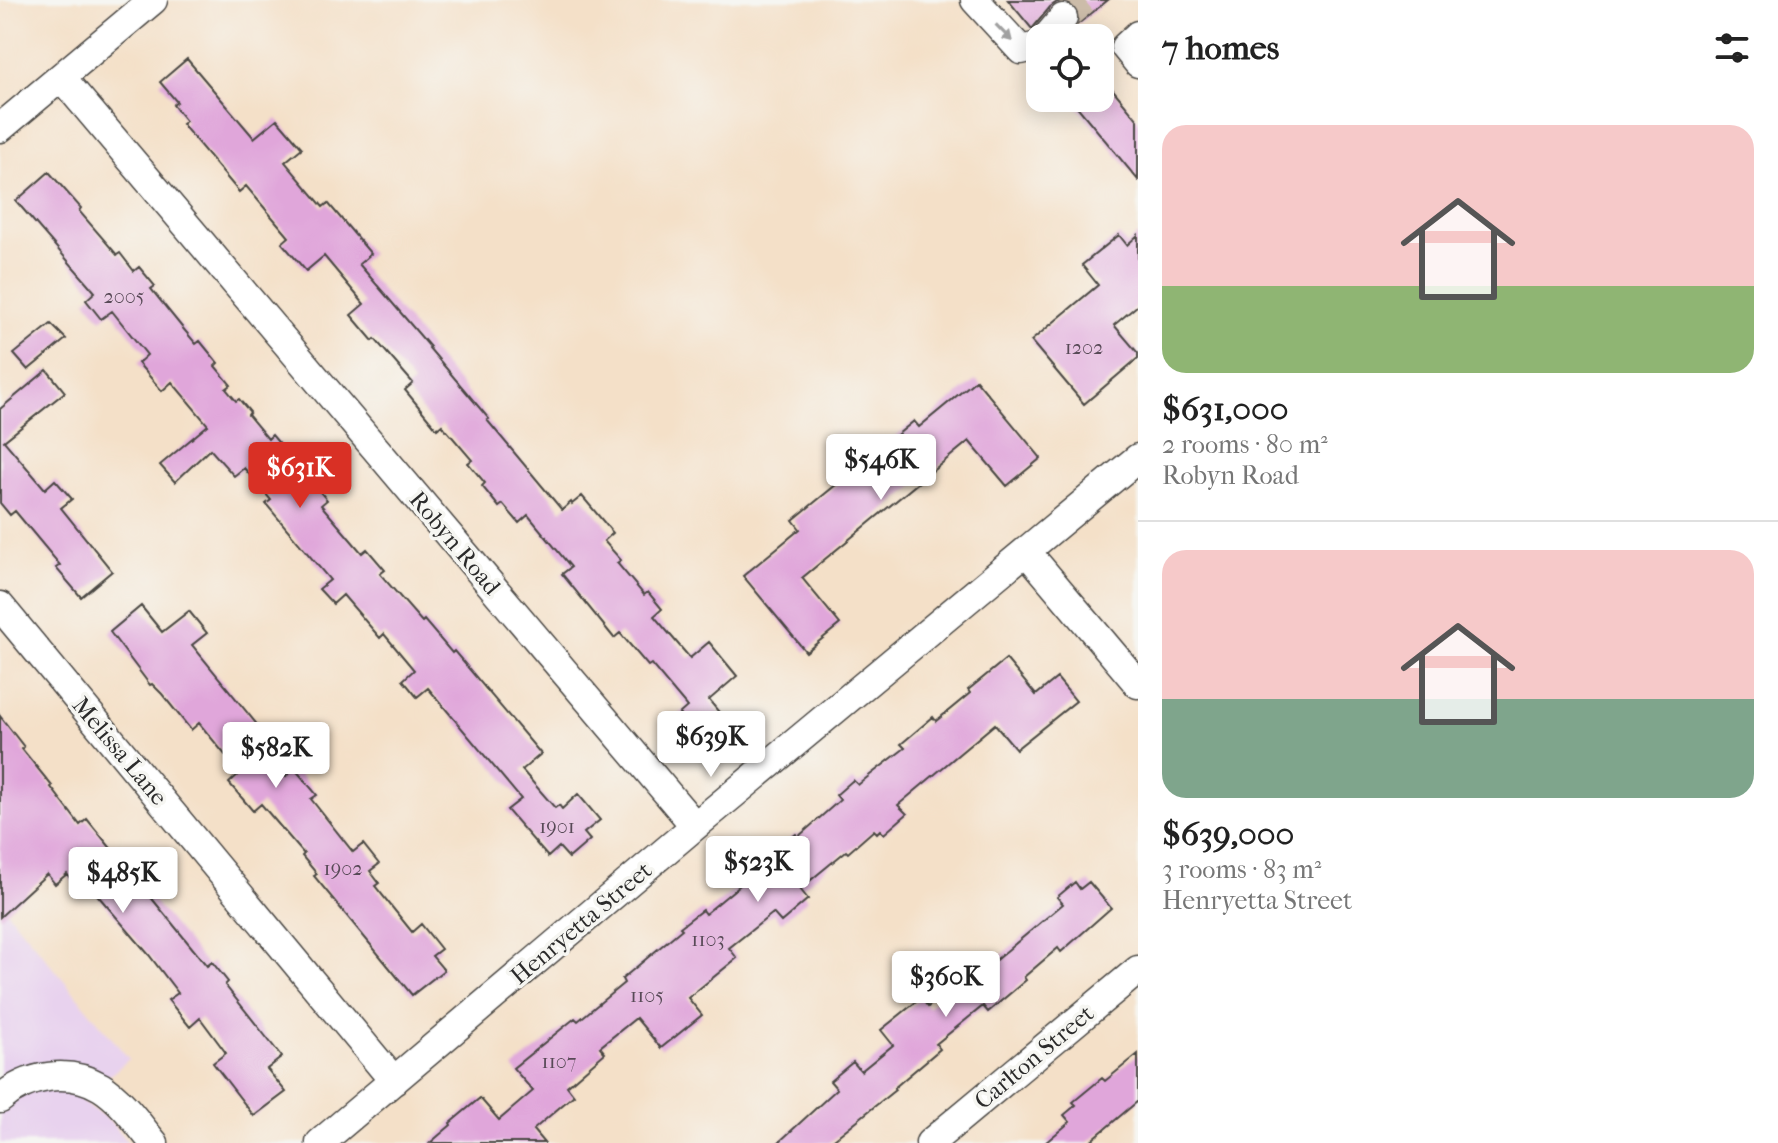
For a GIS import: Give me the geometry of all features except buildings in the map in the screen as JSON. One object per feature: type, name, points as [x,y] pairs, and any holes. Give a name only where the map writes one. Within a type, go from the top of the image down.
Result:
[{"type":"street","points":[[0,128],[153,0]]},
{"type":"street","points":[[975,0],[1021,50],[1026,49]]},
{"type":"street","points":[[1138,35],[1125,47],[1138,63]]},
{"type":"street","name":"Robyn Road","points":[[61,77],[695,826]]},
{"type":"street","name":"Henryetta Street","points":[[320,1143],[1138,458]]},
{"type":"street","points":[[1026,551],[1138,684]]},
{"type":"street","name":"Melissa Lane","points":[[0,606],[394,1081]]},
{"type":"street","name":"Carlton Street","points":[[930,1143],[1138,970]]},
{"type":"street","points":[[0,1099],[12,1088],[41,1077],[70,1076],[101,1087],[154,1143]]},
{"type":"shaded area","points":[[0,903],[129,1059],[80,1100],[109,1120],[128,1143],[0,1143]]},
{"type":"tunnel","points":[[1063,18],[1084,0]]}]
